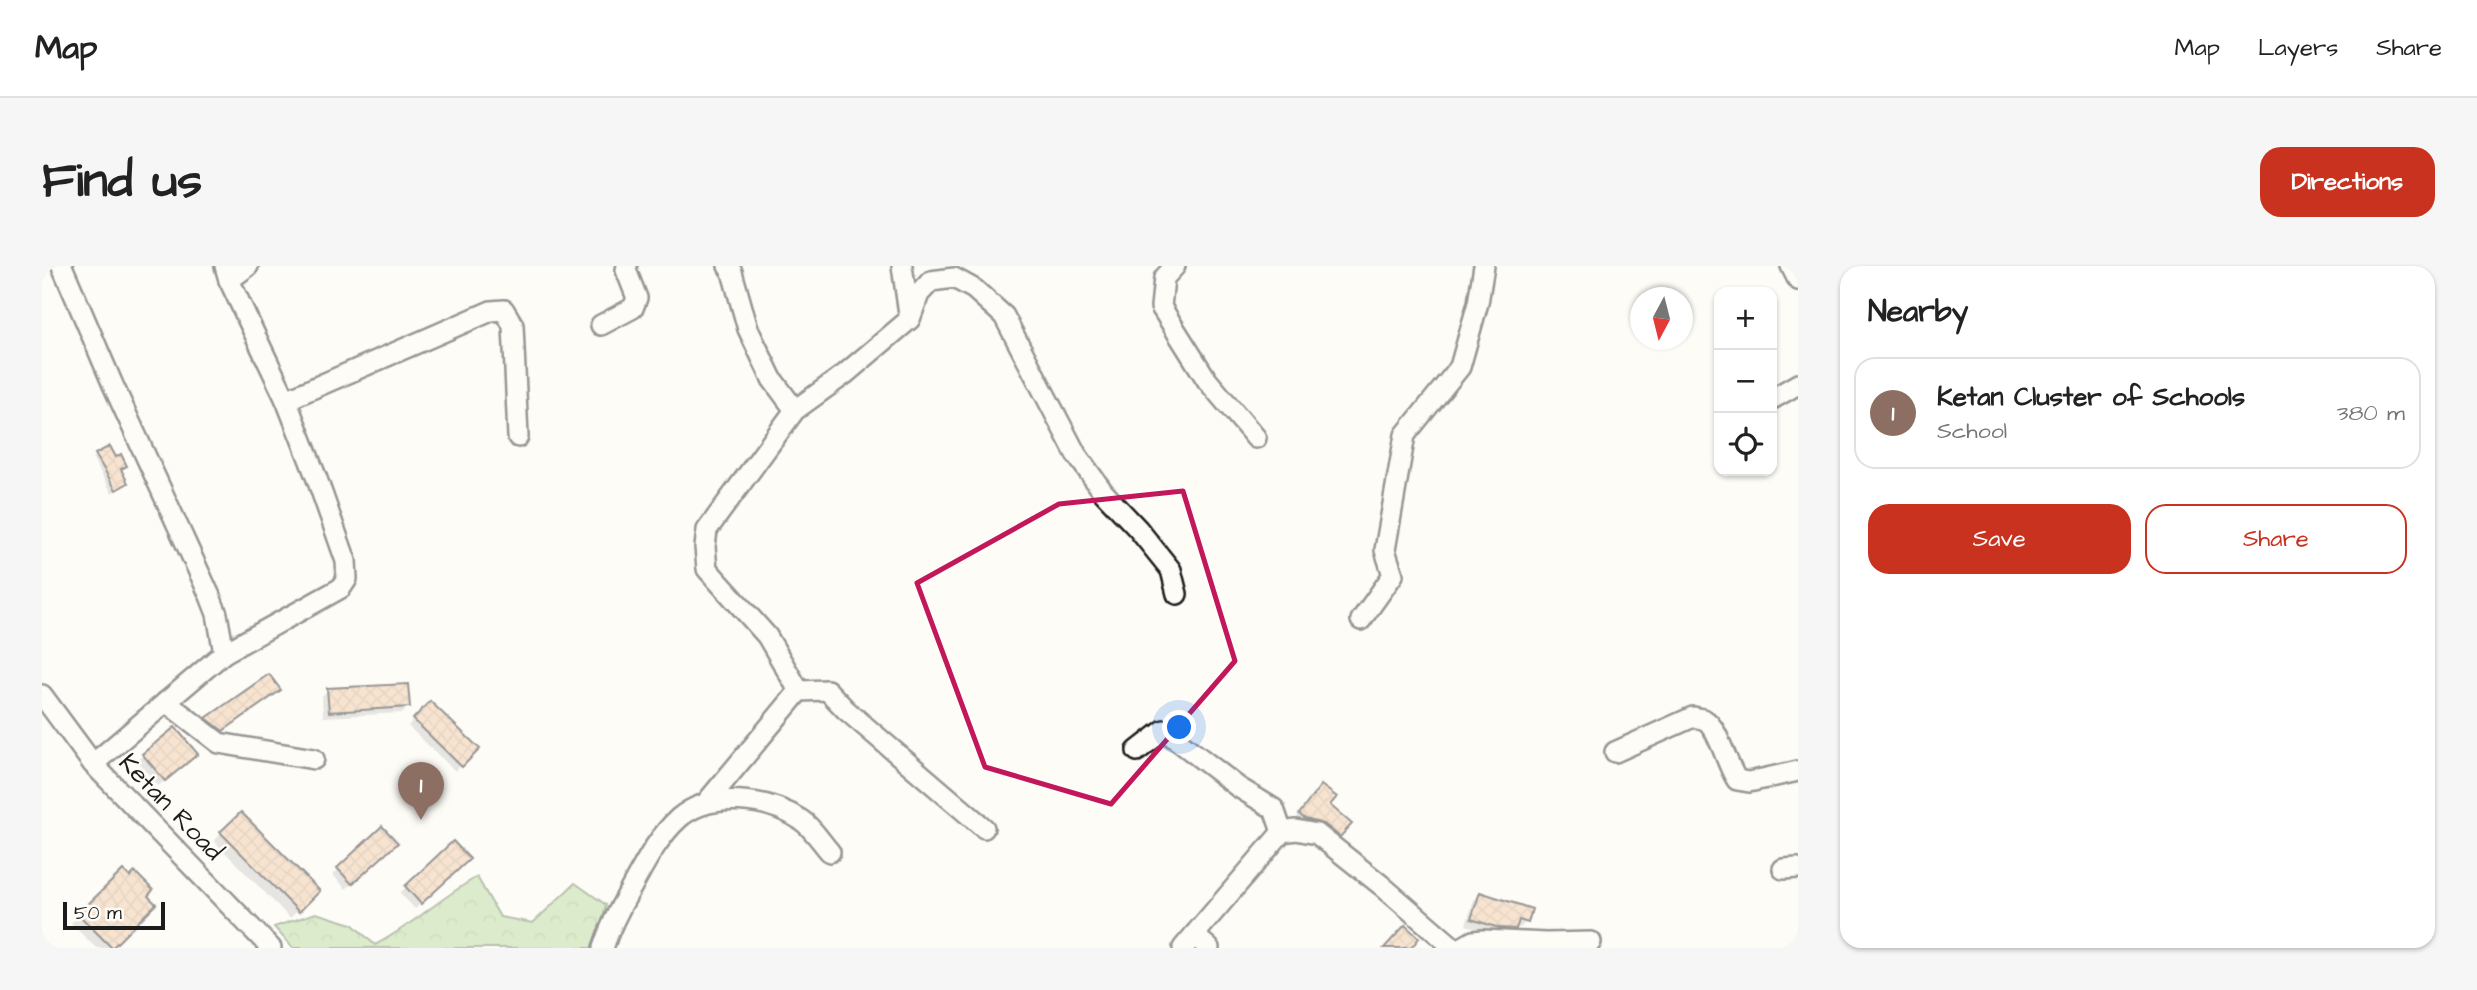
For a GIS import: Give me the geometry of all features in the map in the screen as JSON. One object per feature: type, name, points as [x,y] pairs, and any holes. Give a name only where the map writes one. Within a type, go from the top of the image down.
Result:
[{"type":"street","points":[[62,266],[113,385],[210,596],[217,614],[224,653]]},
{"type":"street","points":[[93,764],[224,653],[341,588],[347,579],[346,561],[317,479],[286,400],[227,273],[248,266]]},
{"type":"street","points":[[601,325],[633,308],[637,298],[626,270],[627,266]]},
{"type":"street","points":[[728,266],[748,329],[772,379],[795,410]]},
{"type":"street","points":[[902,266],[910,319]]},
{"type":"street","points":[[1175,266],[1164,278],[1161,307],[1207,380],[1256,438]]},
{"type":"street","points":[[1361,620],[1392,575],[1385,550],[1405,435],[1460,368],[1478,303],[1484,266]]},
{"type":"street","points":[[1791,266],[1798,280]]},
{"type":"street","points":[[799,691],[767,636],[707,569],[707,530],[795,410],[845,374],[910,319],[919,294],[931,281],[954,278],[974,289],[1004,316],[1076,454],[1104,493],[1171,570],[1177,594]]},
{"type":"street","points":[[286,400],[491,311],[504,310],[513,326],[518,436]]},
{"type":"street","points":[[1777,396],[1798,384]]},
{"type":"street","points":[[603,948],[610,925],[649,854],[679,818],[706,803],[799,691],[827,690],[846,710],[984,828]]},
{"type":"street","name":"Ketan Road","points":[[42,695],[93,764],[271,948]]},
{"type":"street","points":[[166,702],[219,743],[314,760]]},
{"type":"street","points":[[1615,752],[1693,717],[1705,719],[1713,728],[1730,771],[1737,780],[1749,782],[1798,771]]},
{"type":"street","points":[[1137,751],[1164,730],[1237,787],[1274,809],[1282,832]]},
{"type":"street","points":[[706,803],[747,801],[782,810],[803,821],[830,852]]},
{"type":"street","points":[[1209,948],[1188,942],[1282,832],[1296,830],[1317,834],[1454,948]]},
{"type":"street","points":[[1461,948],[1473,941],[1483,940],[1591,942]]},
{"type":"highlighted area","points":[[1183,491],[1235,661],[1111,804],[985,767],[917,583],[1059,504]]},
{"type":"green space","points":[[477,877],[500,917],[533,923],[575,883],[606,905],[596,948],[293,948],[274,927],[316,913],[352,924],[375,945]]},
{"type":"building","points":[[110,446],[116,457],[121,454],[127,466],[121,469],[128,483],[116,490],[95,454]]},
{"type":"building","points":[[269,674],[281,690],[223,731],[206,718]]},
{"type":"building","points":[[408,684],[410,707],[329,712],[327,688]]},
{"type":"building","points":[[430,701],[480,749],[462,767],[413,719]]},
{"type":"building","points":[[175,727],[198,754],[165,781],[142,754]]},
{"type":"building","points":[[1321,785],[1337,797],[1330,805],[1352,824],[1340,837],[1324,824],[1305,819],[1299,814]]},
{"type":"building","points":[[241,812],[320,891],[299,912],[220,832]]},
{"type":"building","points":[[382,826],[398,843],[352,884],[337,868]]},
{"type":"building","points":[[453,841],[470,859],[421,904],[405,886]]},
{"type":"building","points":[[123,870],[130,877],[135,872],[153,890],[148,896],[156,904],[112,948],[78,914]]},
{"type":"building","points":[[1480,892],[1532,909],[1528,923],[1519,920],[1516,929],[1499,928],[1471,919]]},
{"type":"building","points":[[1405,925],[1419,938],[1411,948],[1384,948]]},
{"type":"place","name":"Ketan Cluster of Schools","points":[[421,820]]}]
